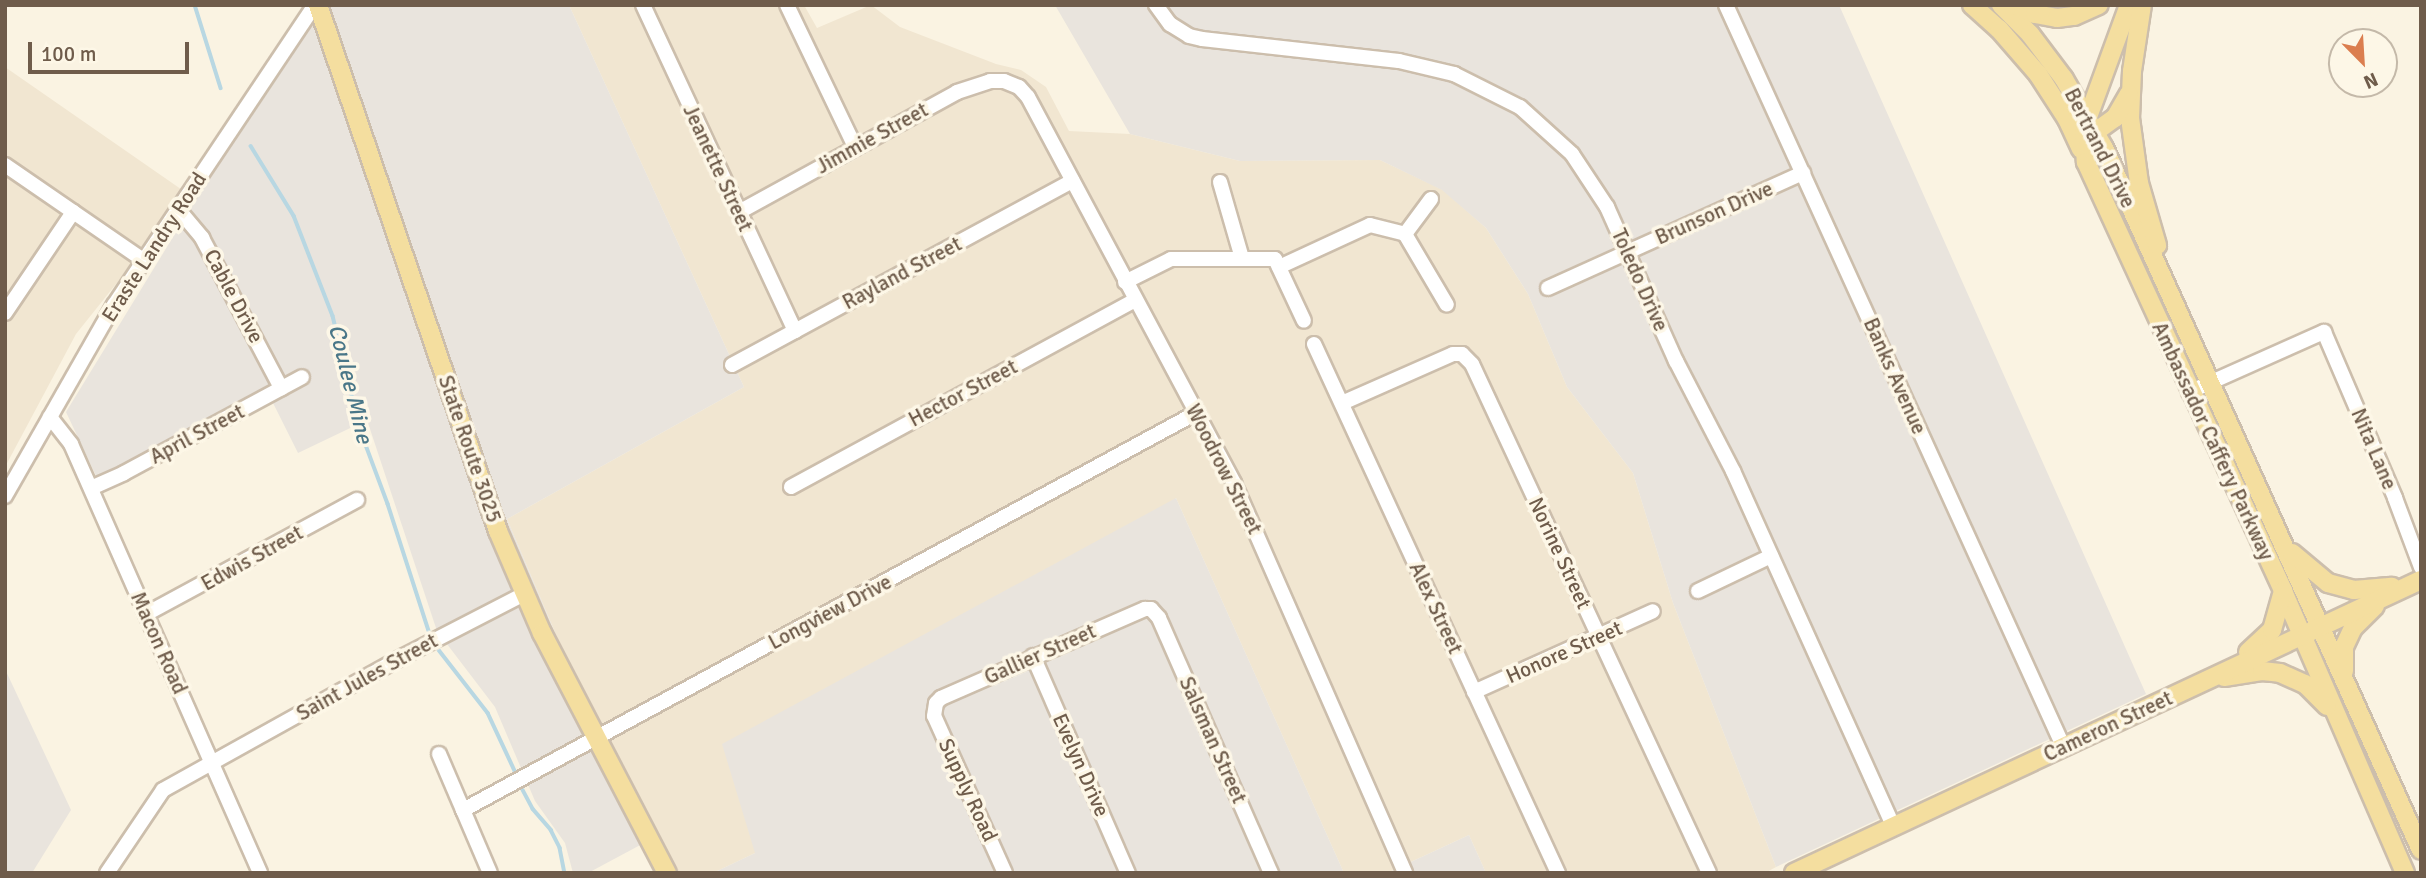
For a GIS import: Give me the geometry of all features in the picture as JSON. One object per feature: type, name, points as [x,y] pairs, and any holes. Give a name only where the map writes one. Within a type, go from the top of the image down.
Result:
[{"type":"main road","name":"State Route 3025","points":[[316,5],[478,476],[524,594],[667,873]]},
{"type":"main road","name":"Bertrand Drive","points":[[1972,5],[1999,29],[2038,74],[2085,136],[2175,306]]},
{"type":"main road","name":"Bertrand Drive","points":[[2001,5],[2041,48],[2088,117]]},
{"type":"main road","points":[[2015,5],[2035,14],[2057,18],[2074,16],[2099,5]]},
{"type":"main road","name":"Ambassador Caffery Parkway","points":[[2130,5],[2088,117],[2085,136],[2086,162],[2189,392],[2283,591],[2403,870]]},
{"type":"main road","points":[[2142,5],[2131,89],[2135,161],[2175,306]]},
{"type":"main road","points":[[2085,136],[2115,118],[2131,89]]},
{"type":"main road","name":"Ambassador Caffery Parkway","points":[[2175,306],[2421,850]]},
{"type":"main road","points":[[2285,545],[2315,575],[2342,588],[2371,590],[2408,585]]},
{"type":"main road","points":[[2354,705],[2342,665],[2344,647],[2353,628],[2408,585]]},
{"type":"main road","name":"Cameron Street","points":[[1794,873],[2408,585]]},
{"type":"main road","points":[[2232,666],[2272,630],[2283,591]]},
{"type":"main road","points":[[2203,681],[2262,671],[2280,673],[2312,689],[2340,723]]},
{"type":"street","name":"Eraste Landry Road","points":[[5,496],[78,364],[143,260],[316,5]]},
{"type":"street","name":"Jeanette Street","points":[[643,5],[795,331]]},
{"type":"street","points":[[787,5],[855,147]]},
{"type":"street","name":"Toledo Drive","points":[[1156,5],[1170,24],[1189,36],[1415,63],[1454,74],[1497,93],[1542,124],[1572,155],[1599,191],[1676,361],[1733,471],[1894,826]]},
{"type":"street","name":"Banks Avenue","points":[[1726,5],[2064,748]]},
{"type":"street","name":"Jimmie Street","points":[[738,212],[957,92],[990,81],[1012,83]]},
{"type":"street","name":"Woodrow Street","points":[[1012,83],[1028,97],[1234,483],[1405,873]]},
{"type":"street","points":[[5,165],[143,260]]},
{"type":"street","name":"Brunson Drive","points":[[1548,288],[1803,173]]},
{"type":"street","name":"Rayland Street","points":[[732,365],[1072,181]]},
{"type":"street","points":[[1220,182],[1242,258]]},
{"type":"street","points":[[1405,234],[1431,199]]},
{"type":"street","name":"Cable Drive","points":[[178,209],[202,238],[281,388]]},
{"type":"street","points":[[5,313],[72,212]]},
{"type":"street","points":[[1279,267],[1370,225],[1405,234],[1447,306]]},
{"type":"street","points":[[1125,282],[1171,258],[1275,259],[1304,321]]},
{"type":"street","name":"Hector Street","points":[[791,487],[1135,300]]},
{"type":"street","name":"Nita Lane","points":[[2209,383],[2323,332],[2395,498],[2421,567]]},
{"type":"street","name":"Alex Street","points":[[1314,344],[1558,873]]},
{"type":"street","name":"Norine Street","points":[[1342,403],[1443,358],[1458,354],[1472,363],[1709,873]]},
{"type":"street","name":"April Street","points":[[91,488],[124,474],[302,377]]},
{"type":"street","points":[[2189,392],[2209,383]]},
{"type":"street","name":"Longview Drive","points":[[463,810],[1196,413]]},
{"type":"street","name":"Macon Road","points":[[50,417],[71,444],[259,869]]},
{"type":"street","name":"Edwis Street","points":[[146,614],[357,500]]},
{"type":"street","points":[[1698,591],[1771,556]]},
{"type":"street","name":"Saint Jules Street","points":[[107,873],[156,796],[211,762],[524,594]]},
{"type":"street","name":"Gallier Street","points":[[934,706],[941,698],[1033,656],[1140,610],[1151,609]]},
{"type":"street","name":"Salsman Street","points":[[1151,609],[1159,618],[1271,873]]},
{"type":"street","name":"Honore Street","points":[[1474,692],[1653,611]]},
{"type":"street","name":"Evelyn Drive","points":[[1033,656],[1128,873]]},
{"type":"street","name":"Supply Road","points":[[934,706],[934,716],[1005,873]]},
{"type":"street","points":[[439,754],[490,873]]},
{"type":"street","points":[[243,873],[259,869]]},
{"type":"shaded area","points":[[315,5],[569,5],[744,387],[507,519],[644,843],[588,873],[573,873],[565,843],[535,801],[495,707],[437,631],[367,420],[298,453],[266,389],[97,478],[66,412]]},
{"type":"shaded area","points":[[569,5],[804,5],[817,28],[871,5],[900,27],[996,64],[1021,70],[1046,87],[1069,131],[1130,134],[1240,161],[1380,160],[1443,190],[1486,228],[1528,294],[1567,387],[1633,473],[1673,603],[1776,867],[1765,873],[1486,873],[1469,835],[1387,873],[1344,873],[1176,498],[755,853],[713,873],[676,873],[644,843],[507,519],[744,387]]},
{"type":"shaded area","points":[[1055,5],[1839,5],[2146,694],[1776,867],[1673,603],[1633,473],[1567,387],[1528,294],[1486,228],[1442,190],[1380,160],[1240,161],[1130,134]]},
{"type":"shaded area","points":[[5,67],[188,194],[76,334],[5,467]]},
{"type":"shaded area","points":[[1176,498],[1344,873],[713,873],[755,853],[722,744]]},
{"type":"shaded area","points":[[5,669],[71,810],[32,873],[5,873]]},
{"type":"shaded area","points":[[1469,835],[1486,873],[1387,873]]},
{"type":"waterway","name":"Coulee Mine","points":[[195,5],[221,88]]},
{"type":"waterway","name":"Coulee Mine","points":[[251,146],[294,216],[333,316],[360,429],[388,504],[429,631]]},
{"type":"waterway","name":"Coulee Mine","points":[[439,650],[488,713],[515,771]]},
{"type":"waterway","name":"Coulee Mine","points":[[523,790],[533,809],[551,830],[560,848],[565,873]]}]
